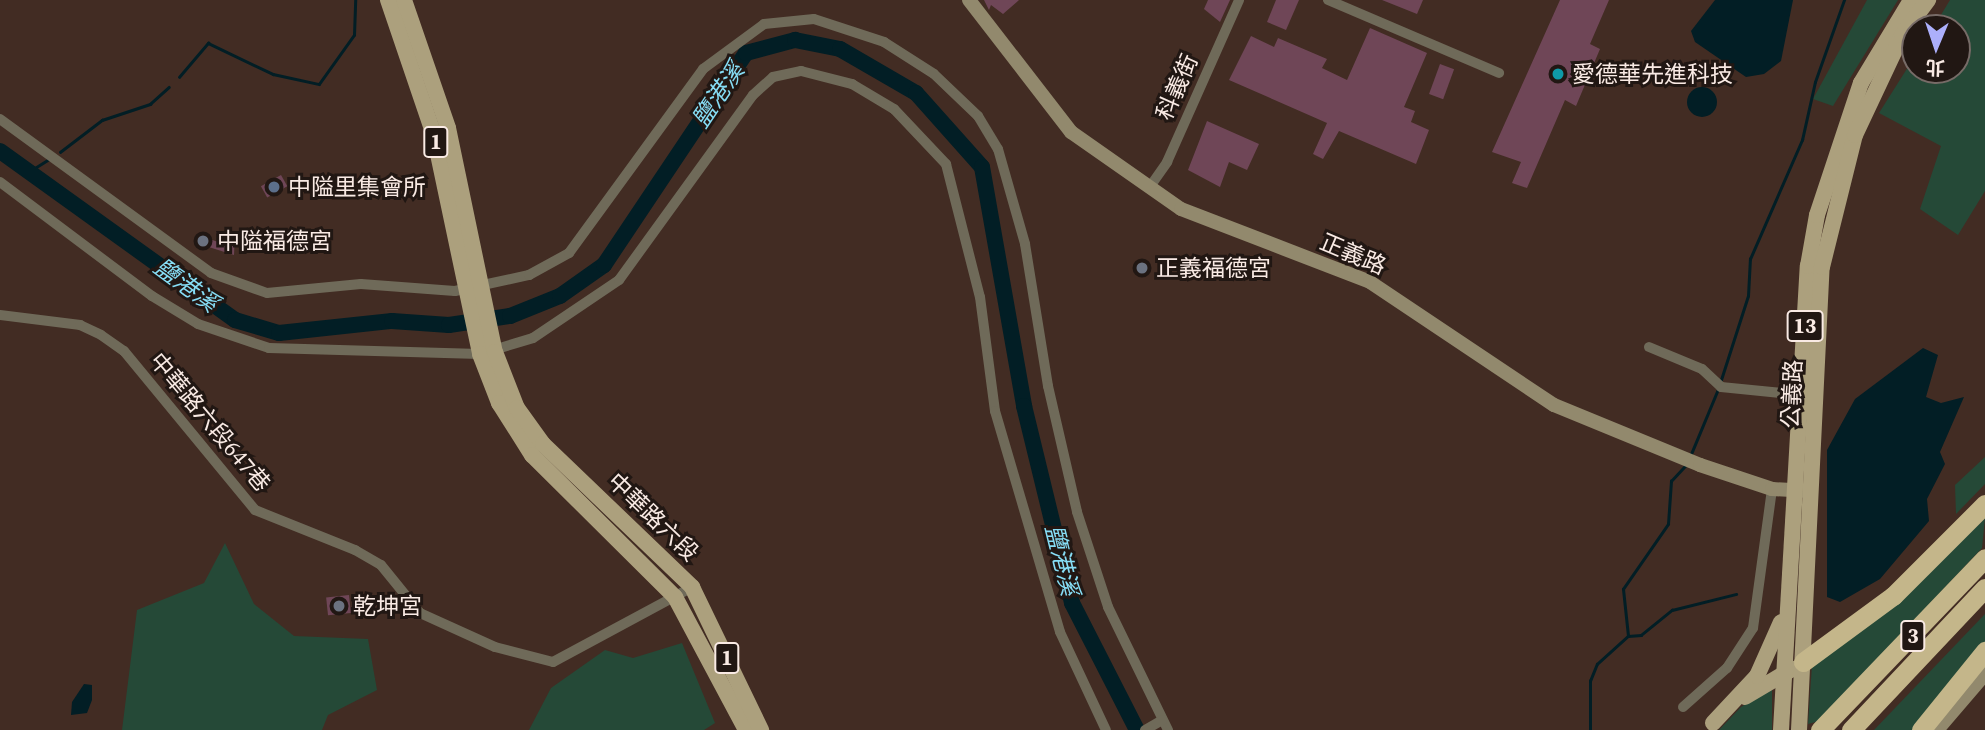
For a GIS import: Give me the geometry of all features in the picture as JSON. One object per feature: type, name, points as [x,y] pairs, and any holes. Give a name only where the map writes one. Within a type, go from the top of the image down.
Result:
[{"type":"highway","points":[[1803,662],[1892,596],[1985,504]]},
{"type":"highway","name":"3","points":[[1820,730],[1985,558]]},
{"type":"highway","name":"3","points":[[1851,730],[1985,588]]},
{"type":"highway","points":[[1921,730],[1985,651]]},
{"type":"main road","name":"1","points":[[388,0],[434,135],[474,288]]},
{"type":"main road","name":"1","points":[[404,0],[448,128],[487,353]]},
{"type":"main road","name":"公義路","points":[[1799,730],[1803,662],[1801,395],[1808,266],[1822,194],[1861,83],[1911,0]]},
{"type":"main road","name":"公義路","points":[[1781,730],[1788,599],[1802,491],[1822,267],[1836,194],[1876,87],[1928,0]]},
{"type":"main road","name":"中華路六段","points":[[487,353],[517,408],[543,444],[692,587],[761,730]]},
{"type":"main road","name":"中華路六段","points":[[487,353],[499,403],[532,455],[675,597],[746,730]]},
{"type":"main road","points":[[1709,726],[1757,676],[1788,599]]},
{"type":"main road","points":[[1709,726],[1803,662]]},
{"type":"street","name":"正義路","points":[[969,0],[1071,132],[1149,188],[1213,225],[1370,282],[1554,405],[1772,489],[1802,491]]},
{"type":"street","name":"科義街","points":[[1149,188],[1167,162],[1239,0]]},
{"type":"street","points":[[1328,0],[1499,73]]},
{"type":"street","points":[[0,119],[222,277],[267,293],[361,284],[474,288],[529,275],[569,253],[703,69],[764,24],[814,19],[861,31],[924,67],[978,116],[998,149],[1025,244],[1048,386],[1077,512],[1108,607],[1165,725],[1145,730]]},
{"type":"street","points":[[0,182],[152,296],[211,328],[269,348],[487,353],[533,338],[619,280],[753,95],[773,77],[801,71],[829,74],[894,109],[946,163],[980,298],[995,411],[1060,632],[1106,730]]},
{"type":"street","name":"中華路六段647巷","points":[[0,314],[80,325],[101,335],[124,351],[255,510],[355,550],[381,565],[420,613],[495,648],[553,662],[692,587]]},
{"type":"street","points":[[1649,347],[1702,369],[1719,385],[1801,395]]},
{"type":"street","points":[[1684,707],[1727,668],[1753,628],[1772,489]]},
{"type":"street","points":[[1937,730],[1985,674]]},
{"type":"green space","points":[[1867,0],[1898,0],[1833,106],[1813,99]]},
{"type":"green space","points":[[1950,0],[1985,0],[1985,191],[1958,235],[1920,209],[1941,146],[1879,113],[1901,78],[1901,84],[1971,84],[1971,14],[1942,14]]},
{"type":"green space","points":[[1985,457],[1985,484],[1956,514],[1955,485]]},
{"type":"green space","points":[[1985,518],[1982,548],[1819,721],[1808,724],[1812,665],[1882,615]]},
{"type":"green space","points":[[225,543],[254,604],[294,636],[368,639],[377,690],[328,715],[322,730],[122,730],[137,610],[204,583]]},
{"type":"green space","points":[[1985,614],[1985,642],[1912,730],[1874,730]]},
{"type":"green space","points":[[682,643],[715,723],[704,730],[529,730],[551,688],[605,650],[633,658]]},
{"type":"green space","points":[[1772,689],[1772,730],[1719,730],[1741,707]]},
{"type":"water","points":[[1715,0],[1793,0],[1781,61],[1764,74],[1746,77],[1695,42],[1691,31]]},
{"type":"water","points":[[1702,87],[1708,88],[1716,96],[1716,108],[1708,116],[1702,117],[1696,116],[1688,108],[1687,102],[1688,96],[1696,88]]},
{"type":"water","points":[[1923,348],[1938,355],[1926,397],[1941,403],[1964,397],[1940,452],[1945,464],[1927,499],[1929,521],[1880,579],[1840,602],[1827,597],[1827,450],[1855,399]]},
{"type":"water","points":[[84,684],[92,685],[92,700],[87,713],[71,715],[72,702]]},
{"type":"building","points":[[984,0],[1019,0],[1003,14],[991,5],[989,10]]},
{"type":"building","points":[[1208,0],[1230,0],[1220,22],[1204,9]]},
{"type":"building","points":[[1276,0],[1299,0],[1286,30],[1267,22]]},
{"type":"building","points":[[1382,0],[1423,0],[1417,14]]},
{"type":"building","name":"愛德華先進科技","points":[[1560,0],[1609,0],[1590,44],[1600,49],[1576,106],[1565,100],[1527,188],[1512,183],[1521,162],[1492,152]]},
{"type":"building","points":[[1370,28],[1427,53],[1404,107],[1415,111],[1411,122],[1429,130],[1416,164],[1339,131],[1323,159],[1313,154],[1327,123],[1229,80],[1251,36],[1274,47],[1278,38],[1327,59],[1322,68],[1347,80]]},
{"type":"building","points":[[1440,64],[1454,69],[1443,99],[1429,94]]},
{"type":"building","points":[[1207,121],[1259,144],[1247,170],[1229,162],[1220,187],[1188,170]]},
{"type":"building","name":"中隘里集會所","points":[[281,175],[287,186],[267,198],[261,186]]},
{"type":"building","points":[[216,232],[235,234],[234,255],[196,243],[198,235],[221,243]]},
{"type":"building","name":"乾坤宮","points":[[349,595],[351,613],[328,615],[326,597]]},
{"type":"waterway","points":[[179,77],[208,43],[273,74],[319,84],[354,35],[355,0]]},
{"type":"waterway","points":[[1720,383],[1748,296],[1750,259],[1802,140],[1815,82],[1844,0]]},
{"type":"waterway","name":"鹽港溪","points":[[0,151],[235,320],[279,333],[392,321],[449,325],[510,316],[560,296],[604,265],[746,53],[795,40],[840,49],[916,93],[982,167],[1024,406],[1072,603],[1137,730]]},
{"type":"waterway","points":[[60,152],[102,120],[150,104],[169,87]]},
{"type":"waterway","points":[[30,171],[49,159]]},
{"type":"waterway","points":[[1691,454],[1718,389]]},
{"type":"waterway","points":[[1590,730],[1590,681],[1597,664],[1628,636],[1623,589],[1668,524],[1671,481],[1687,464]]},
{"type":"waterway","points":[[1628,636],[1641,635],[1672,610],[1736,594]]},
{"type":"place","name":"愛德華先進科技","points":[[1558,74]]},
{"type":"place","name":"中隘里集會所","points":[[274,187]]},
{"type":"place","name":"中隘福德宮","points":[[203,241]]},
{"type":"place","name":"正義福德宮","points":[[1142,268]]},
{"type":"place","name":"乾坤宮","points":[[339,606]]}]
